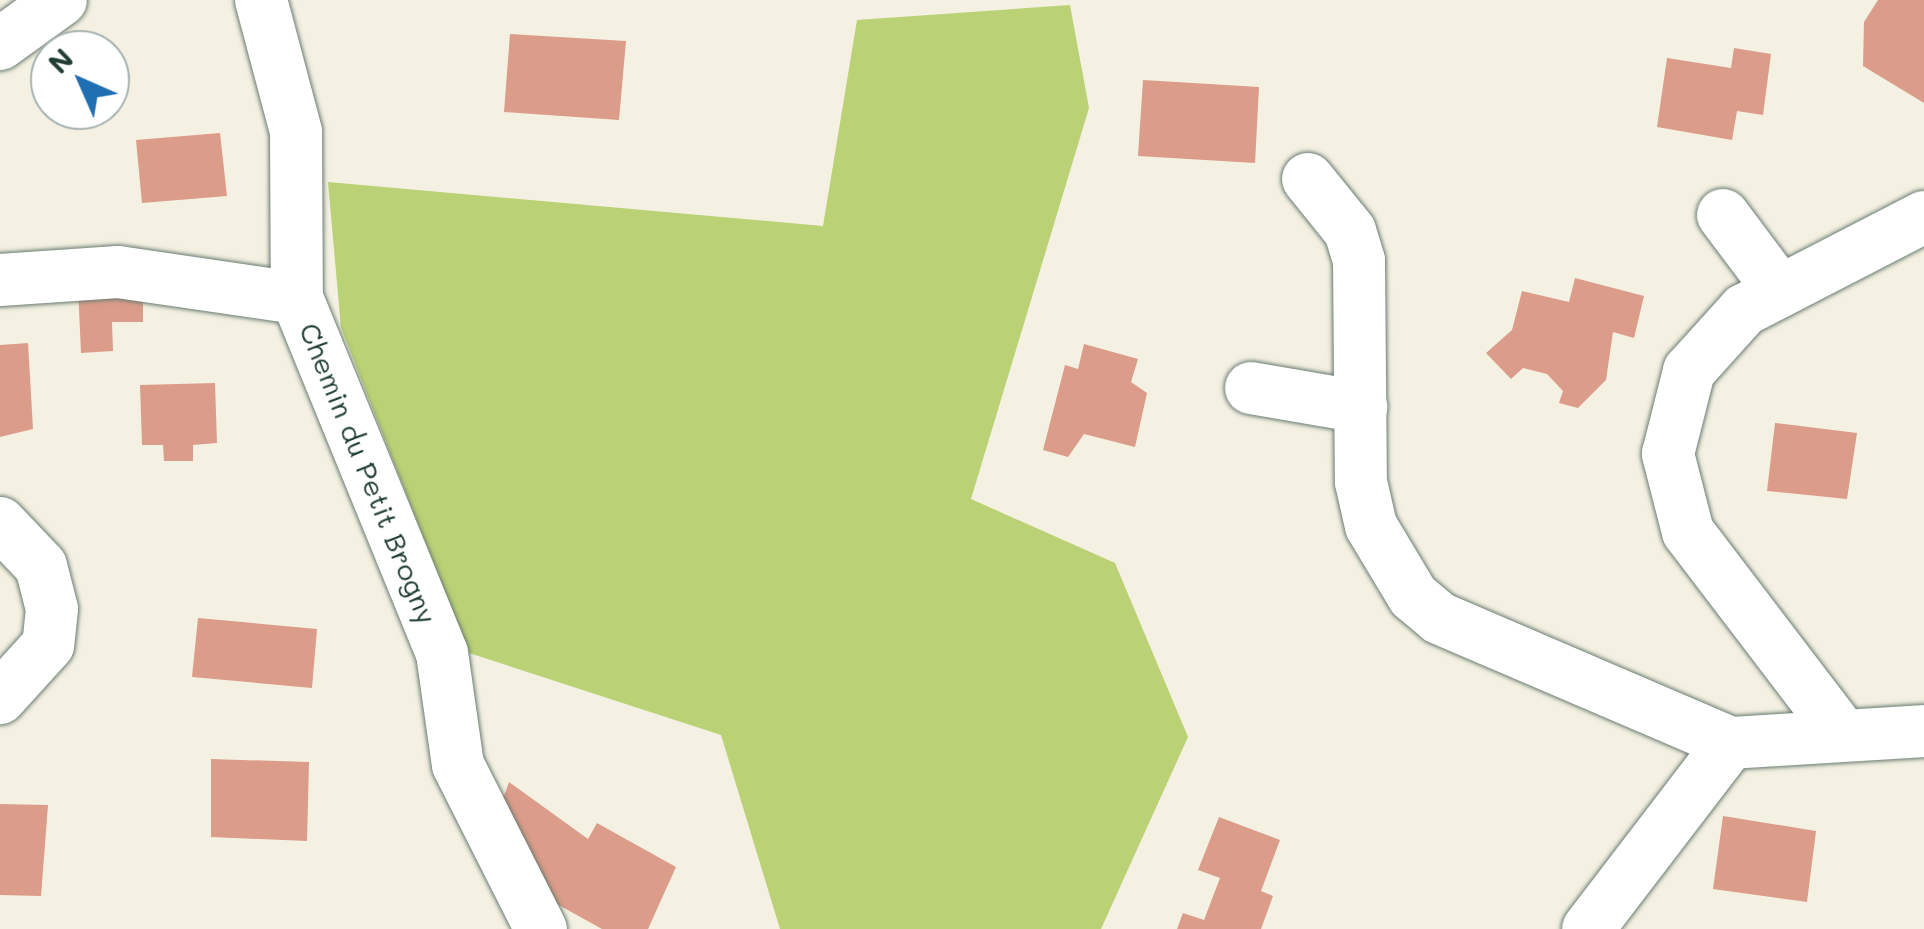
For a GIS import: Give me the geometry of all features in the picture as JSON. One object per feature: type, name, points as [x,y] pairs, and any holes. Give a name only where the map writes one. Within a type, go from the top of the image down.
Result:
[{"type":"street","points":[[0,44],[61,0]]},
{"type":"street","name":"Chemin du Petit Brogny","points":[[261,0],[296,132],[297,298],[442,652],[458,765],[541,929]]},
{"type":"street","points":[[1308,179],[1350,232],[1359,261],[1361,407],[1372,526],[1413,596],[1439,618],[1730,744],[1838,730],[1924,731]]},
{"type":"street","points":[[1723,215],[1780,291]]},
{"type":"street","points":[[1838,730],[1688,532],[1668,454],[1689,370],[1744,310],[1924,217]]},
{"type":"street","points":[[0,280],[118,272],[297,298]]},
{"type":"street","points":[[1250,388],[1361,407]]},
{"type":"street","points":[[0,523],[41,566],[52,609],[48,645],[0,698]]},
{"type":"street","points":[[1588,929],[1730,744]]},
{"type":"green space","points":[[1070,5],[1089,108],[971,499],[1115,563],[1188,737],[1101,929],[780,929],[721,735],[469,653],[341,328],[328,182],[823,226],[857,20]]},
{"type":"building","points":[[1878,0],[1924,0],[1924,103],[1863,66],[1864,22]]},
{"type":"building","points":[[510,34],[626,41],[619,120],[504,112]]},
{"type":"building","points":[[1734,48],[1771,54],[1763,115],[1737,111],[1732,140],[1657,127],[1667,58],[1731,68]]},
{"type":"building","points":[[1143,80],[1259,87],[1255,163],[1138,156]]},
{"type":"building","points":[[220,133],[227,196],[142,203],[136,140]]},
{"type":"building","points":[[1575,278],[1644,296],[1634,338],[1613,332],[1606,380],[1578,408],[1559,403],[1563,391],[1547,374],[1523,368],[1511,379],[1486,353],[1512,330],[1522,291],[1569,302]]},
{"type":"building","points":[[143,285],[143,322],[112,322],[113,351],[81,353],[78,288]]},
{"type":"building","points":[[28,343],[33,429],[0,437],[0,345]]},
{"type":"building","points":[[1084,344],[1138,359],[1131,382],[1147,393],[1135,447],[1084,434],[1068,457],[1043,450],[1065,365],[1078,369]]},
{"type":"building","points":[[215,383],[217,443],[193,445],[193,461],[164,461],[163,445],[142,445],[140,385]]},
{"type":"building","points":[[1775,423],[1857,433],[1847,499],[1767,491]]},
{"type":"building","points":[[198,618],[317,629],[312,688],[192,677]]},
{"type":"building","points":[[211,759],[309,762],[307,841],[211,837]]},
{"type":"building","points":[[509,782],[588,839],[597,823],[676,867],[648,929],[602,929],[555,903],[499,810]]},
{"type":"building","points":[[0,804],[48,805],[41,896],[0,895]]},
{"type":"building","points":[[1723,816],[1816,831],[1807,902],[1713,889]]},
{"type":"building","points":[[1219,817],[1280,840],[1261,891],[1273,896],[1261,929],[1177,929],[1183,913],[1204,920],[1220,878],[1198,870]]}]
